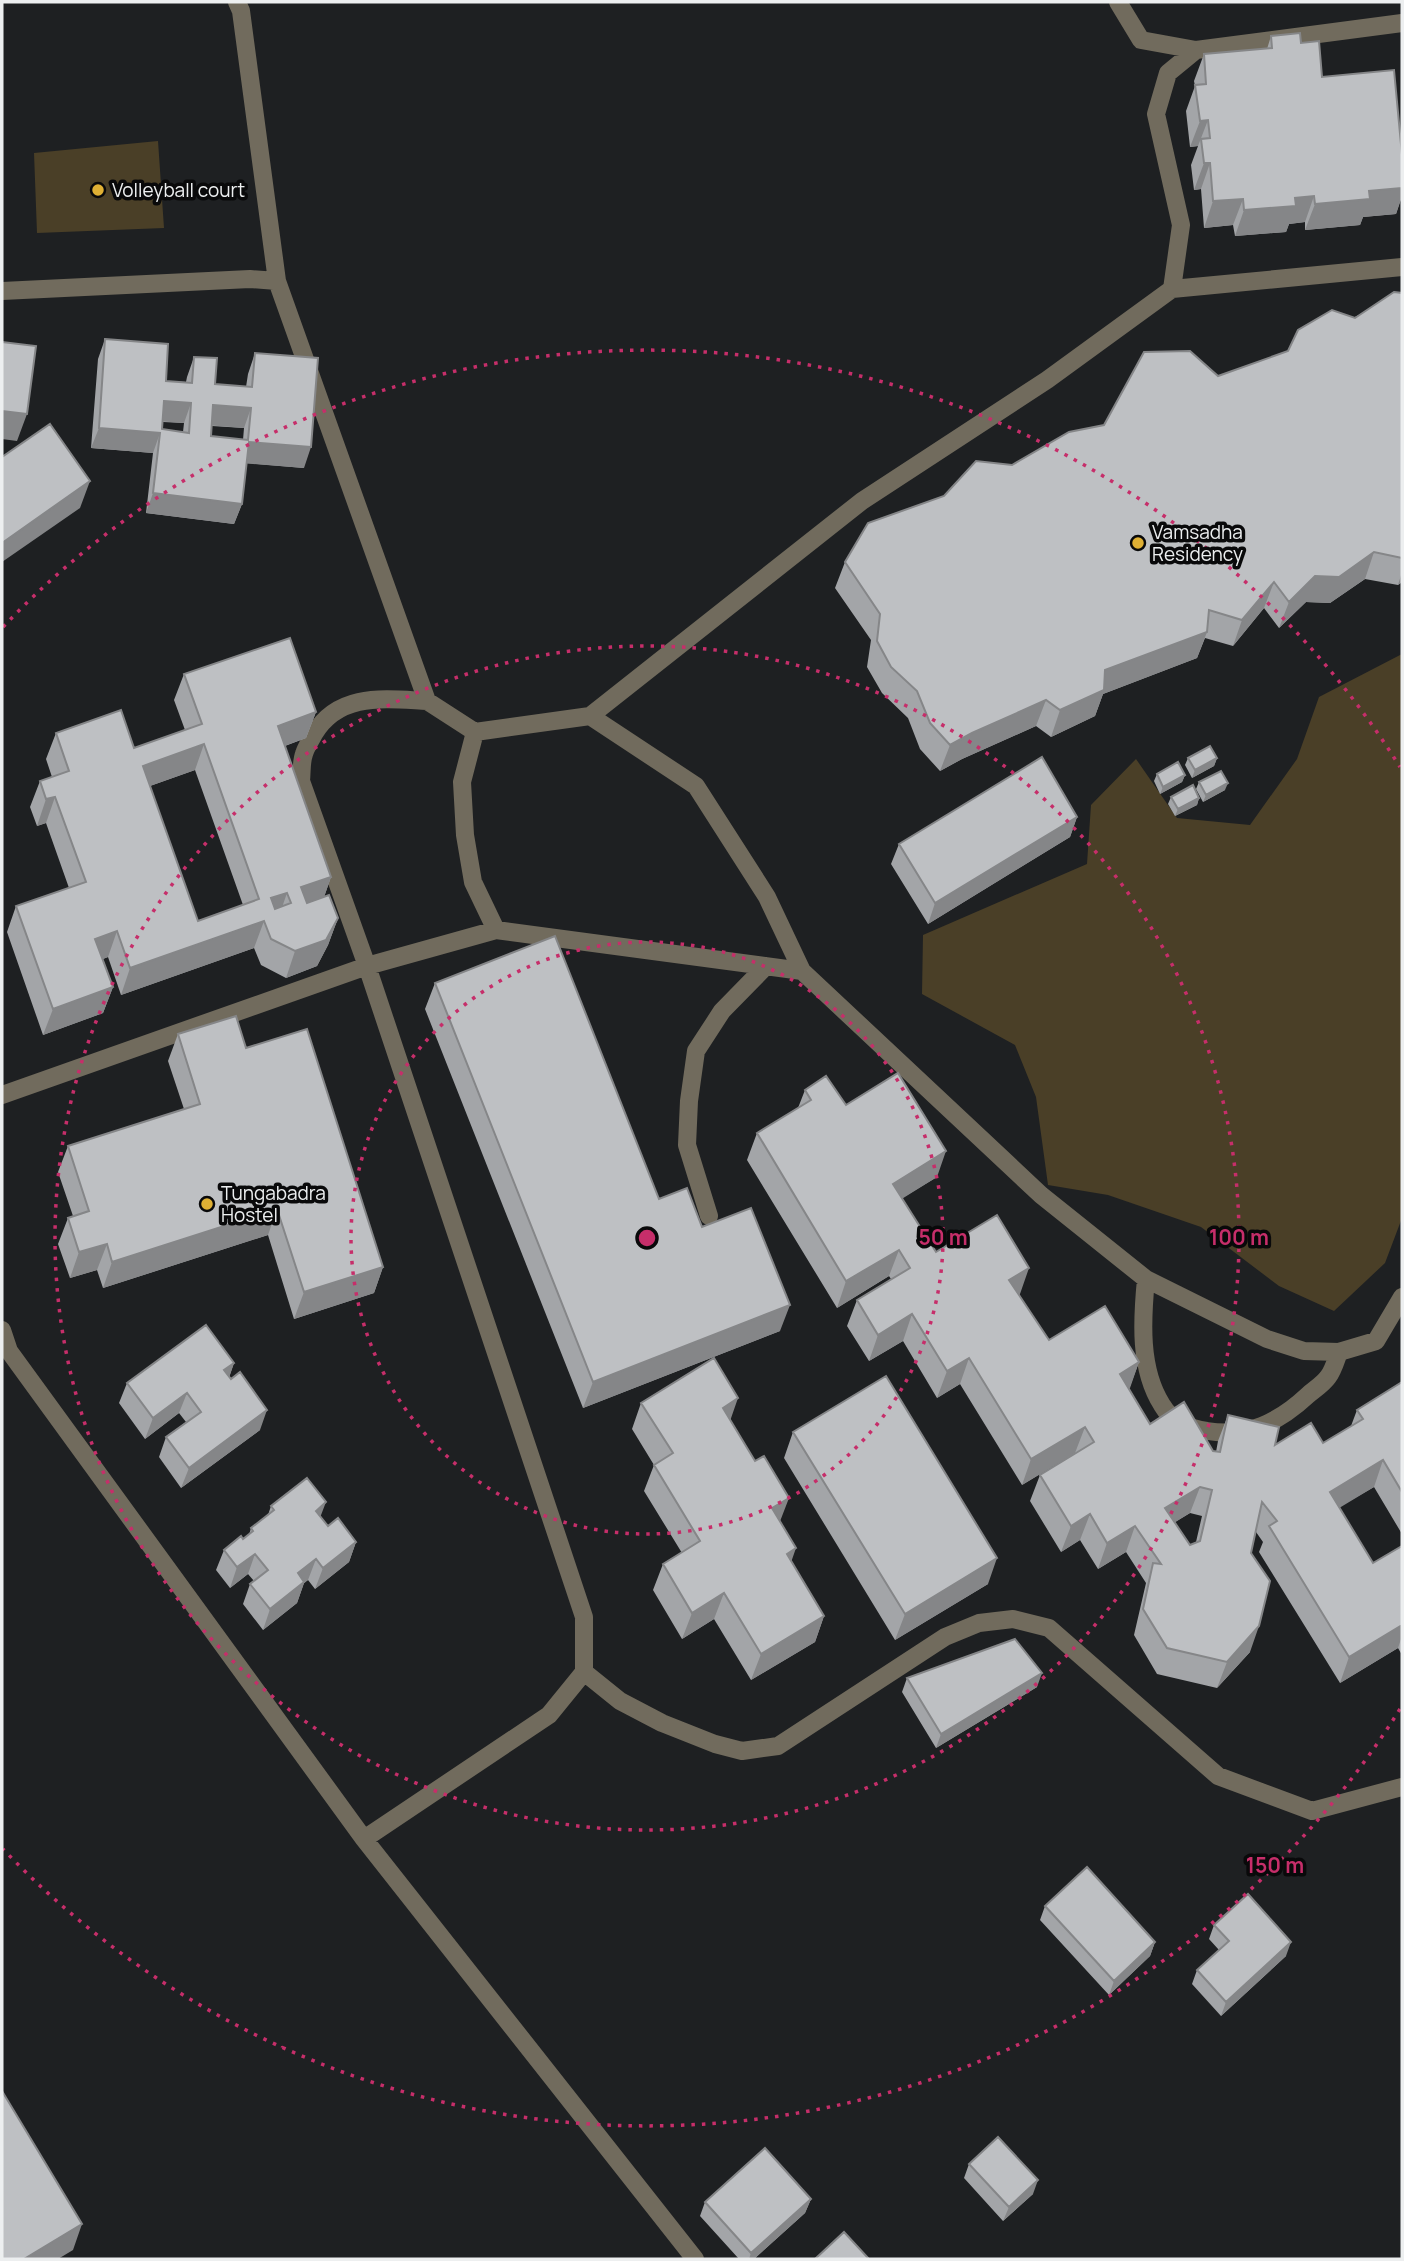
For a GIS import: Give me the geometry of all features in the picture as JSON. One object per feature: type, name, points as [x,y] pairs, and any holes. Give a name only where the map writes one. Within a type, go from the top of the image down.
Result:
[{"type":"lane","points":[[237,2],[241,11],[277,281],[427,701]]},
{"type":"lane","points":[[1118,2],[1141,40],[1196,50],[1402,23]]},
{"type":"lane","points":[[1172,289],[1181,225],[1156,114],[1168,73],[1196,50]]},
{"type":"lane","points":[[364,1839],[549,1715],[584,1672],[584,1618],[367,966],[301,781],[304,753],[320,725],[332,712],[379,698],[427,701],[475,732],[590,716],[862,501],[1047,380],[1172,289],[1402,267]]},
{"type":"lane","points":[[2,291],[250,279],[277,281]]},
{"type":"lane","points":[[590,716],[696,786],[767,897],[802,971],[1041,1195],[1146,1279],[1267,1339],[1304,1351],[1339,1352],[1376,1342],[1402,1297]]},
{"type":"lane","points":[[475,732],[462,782],[465,835],[473,882],[496,930]]},
{"type":"lane","points":[[2,1096],[367,966],[496,930],[802,971]]},
{"type":"lane","points":[[709,1216],[687,1144],[689,1101],[696,1051],[722,1011],[766,967]]},
{"type":"lane","points":[[1146,1279],[1143,1307],[1144,1352],[1150,1380],[1162,1407],[1178,1422],[1198,1430],[1223,1434],[1248,1432],[1269,1424],[1296,1406],[1330,1376],[1339,1352]]},
{"type":"lane","points":[[2,1330],[9,1351],[364,1839],[695,2259]]},
{"type":"lane","points":[[584,1672],[620,1702],[715,1744],[742,1751],[778,1746],[945,1637],[979,1623],[1013,1619],[1049,1628],[1218,1776],[1312,1811],[1402,1787]]},
{"type":"shaded area","name":"Volleyball court","points":[[158,141],[164,228],[37,233],[34,153]]},
{"type":"shaded area","points":[[1402,654],[1402,1218],[1385,1263],[1334,1311],[1279,1286],[1201,1227],[1108,1195],[1048,1185],[1036,1097],[1015,1045],[922,994],[923,935],[1087,864],[1091,805],[1136,759],[1177,818],[1250,825],[1297,759],[1319,697]]},
{"type":"building","points":[[1300,33],[1301,43],[1319,41],[1322,77],[1394,70],[1402,155],[1402,188],[1369,191],[1370,199],[1315,204],[1314,196],[1295,198],[1296,206],[1244,210],[1243,199],[1213,201],[1210,163],[1204,163],[1201,139],[1210,138],[1208,120],[1200,121],[1195,85],[1206,84],[1204,54],[1272,48],[1271,36]]},
{"type":"building","name":"Vamsadha Residency","points":[[1394,292],[1402,293],[1402,558],[1374,552],[1339,577],[1315,576],[1289,602],[1274,582],[1242,620],[1209,610],[1207,632],[1105,670],[1104,690],[1060,710],[1046,700],[950,745],[930,723],[917,691],[891,667],[877,641],[880,614],[845,562],[868,523],[944,496],[976,461],[1012,465],[1069,432],[1104,425],[1144,352],[1190,351],[1218,376],[1288,351],[1298,330],[1332,310],[1355,318]]},
{"type":"building","points":[[105,339],[168,344],[166,381],[192,383],[194,357],[217,358],[215,384],[252,387],[255,353],[318,358],[311,447],[249,442],[242,504],[153,493],[160,433],[99,428]],"holes":[[[164,401],[191,403],[189,433],[162,429]],[[213,405],[251,408],[248,440],[211,436]]]},
{"type":"building","points":[[2,342],[36,346],[27,414],[2,411]]},
{"type":"building","points":[[50,424],[90,481],[2,543],[2,457]]},
{"type":"building","points":[[290,638],[316,712],[278,726],[331,877],[301,887],[307,903],[329,895],[338,918],[326,940],[295,951],[271,939],[264,921],[130,968],[117,931],[95,939],[113,987],[53,1009],[16,906],[86,882],[55,797],[46,799],[40,781],[69,771],[56,733],[121,710],[134,748],[202,724],[184,674]],"holes":[[[204,744],[259,899],[198,921],[143,766]],[[287,893],[291,903],[275,909],[271,898]]]},
{"type":"building","points":[[1210,746],[1217,758],[1195,770],[1188,758]]},
{"type":"building","points":[[1042,757],[1077,817],[935,903],[899,844]]},
{"type":"building","points":[[1178,762],[1185,775],[1163,787],[1157,774]]},
{"type":"building","points":[[1221,771],[1228,783],[1206,795],[1199,782]]},
{"type":"building","points":[[1193,785],[1199,798],[1178,809],[1171,797]]},
{"type":"building","points":[[555,936],[659,1199],[687,1188],[702,1227],[751,1208],[790,1305],[593,1382],[435,983]]},
{"type":"building","name":"Tungabadra Hostel","points":[[236,1016],[246,1048],[307,1029],[383,1267],[304,1292],[277,1209],[112,1262],[107,1244],[79,1252],[68,1218],[89,1211],[68,1146],[200,1104],[178,1034]]},
{"type":"building","points":[[898,1073],[946,1151],[893,1184],[936,1252],[997,1215],[1029,1268],[1009,1280],[1049,1340],[1105,1306],[1139,1362],[1120,1374],[1150,1424],[1184,1402],[1213,1451],[1220,1452],[1228,1415],[1279,1427],[1275,1445],[1311,1423],[1323,1443],[1363,1419],[1357,1410],[1402,1382],[1402,1492],[1383,1460],[1330,1492],[1373,1563],[1402,1546],[1402,1625],[1349,1657],[1269,1526],[1277,1521],[1262,1502],[1251,1553],[1270,1581],[1259,1626],[1227,1662],[1167,1648],[1143,1609],[1153,1563],[1161,1564],[1135,1526],[1107,1543],[1090,1514],[1071,1526],[1040,1475],[1094,1442],[1085,1427],[1031,1459],[969,1358],[947,1371],[912,1314],[878,1335],[857,1300],[910,1268],[899,1250],[846,1281],[757,1133],[811,1100],[805,1090],[826,1076],[846,1105]],"holes":[[[1200,1487],[1212,1490],[1200,1541],[1190,1545],[1165,1508]]]},
{"type":"building","points":[[206,1325],[234,1363],[224,1370],[231,1379],[240,1372],[267,1410],[189,1468],[166,1437],[201,1412],[187,1393],[153,1418],[127,1383]]},
{"type":"building","points":[[714,1358],[738,1398],[723,1408],[755,1461],[764,1456],[789,1498],[772,1508],[796,1548],[787,1554],[824,1616],[761,1654],[724,1593],[692,1613],[663,1564],[700,1541],[654,1465],[673,1453],[641,1403]]},
{"type":"building","points":[[886,1376],[997,1558],[905,1614],[793,1432]]},
{"type":"building","points":[[307,1478],[326,1502],[316,1511],[328,1526],[338,1518],[356,1542],[323,1568],[316,1559],[298,1573],[304,1582],[270,1609],[250,1584],[268,1570],[255,1554],[237,1567],[224,1550],[241,1536],[243,1539],[253,1531],[251,1528],[274,1510],[271,1506]]},
{"type":"building","points":[[1015,1639],[1042,1673],[941,1734],[907,1678]]},
{"type":"building","points":[[1087,1867],[1155,1942],[1114,1981],[1045,1906]]},
{"type":"building","points":[[1248,1894],[1291,1942],[1226,2002],[1197,1970],[1229,1941],[1214,1925]]},
{"type":"building","points":[[2,2091],[82,2224],[24,2259],[2,2259]]},
{"type":"building","points":[[998,2137],[1038,2180],[1009,2207],[969,2164]]},
{"type":"building","points":[[765,2148],[811,2199],[751,2253],[705,2202]]},
{"type":"building","points":[[844,2232],[869,2259],[815,2259]]},
{"type":"place","name":"Volleyball court","points":[[98,190]]},
{"type":"place","name":"Vamsadha Residency","points":[[1138,543]]},
{"type":"place","name":"Tungabadra Hostel","points":[[207,1204]]}]
